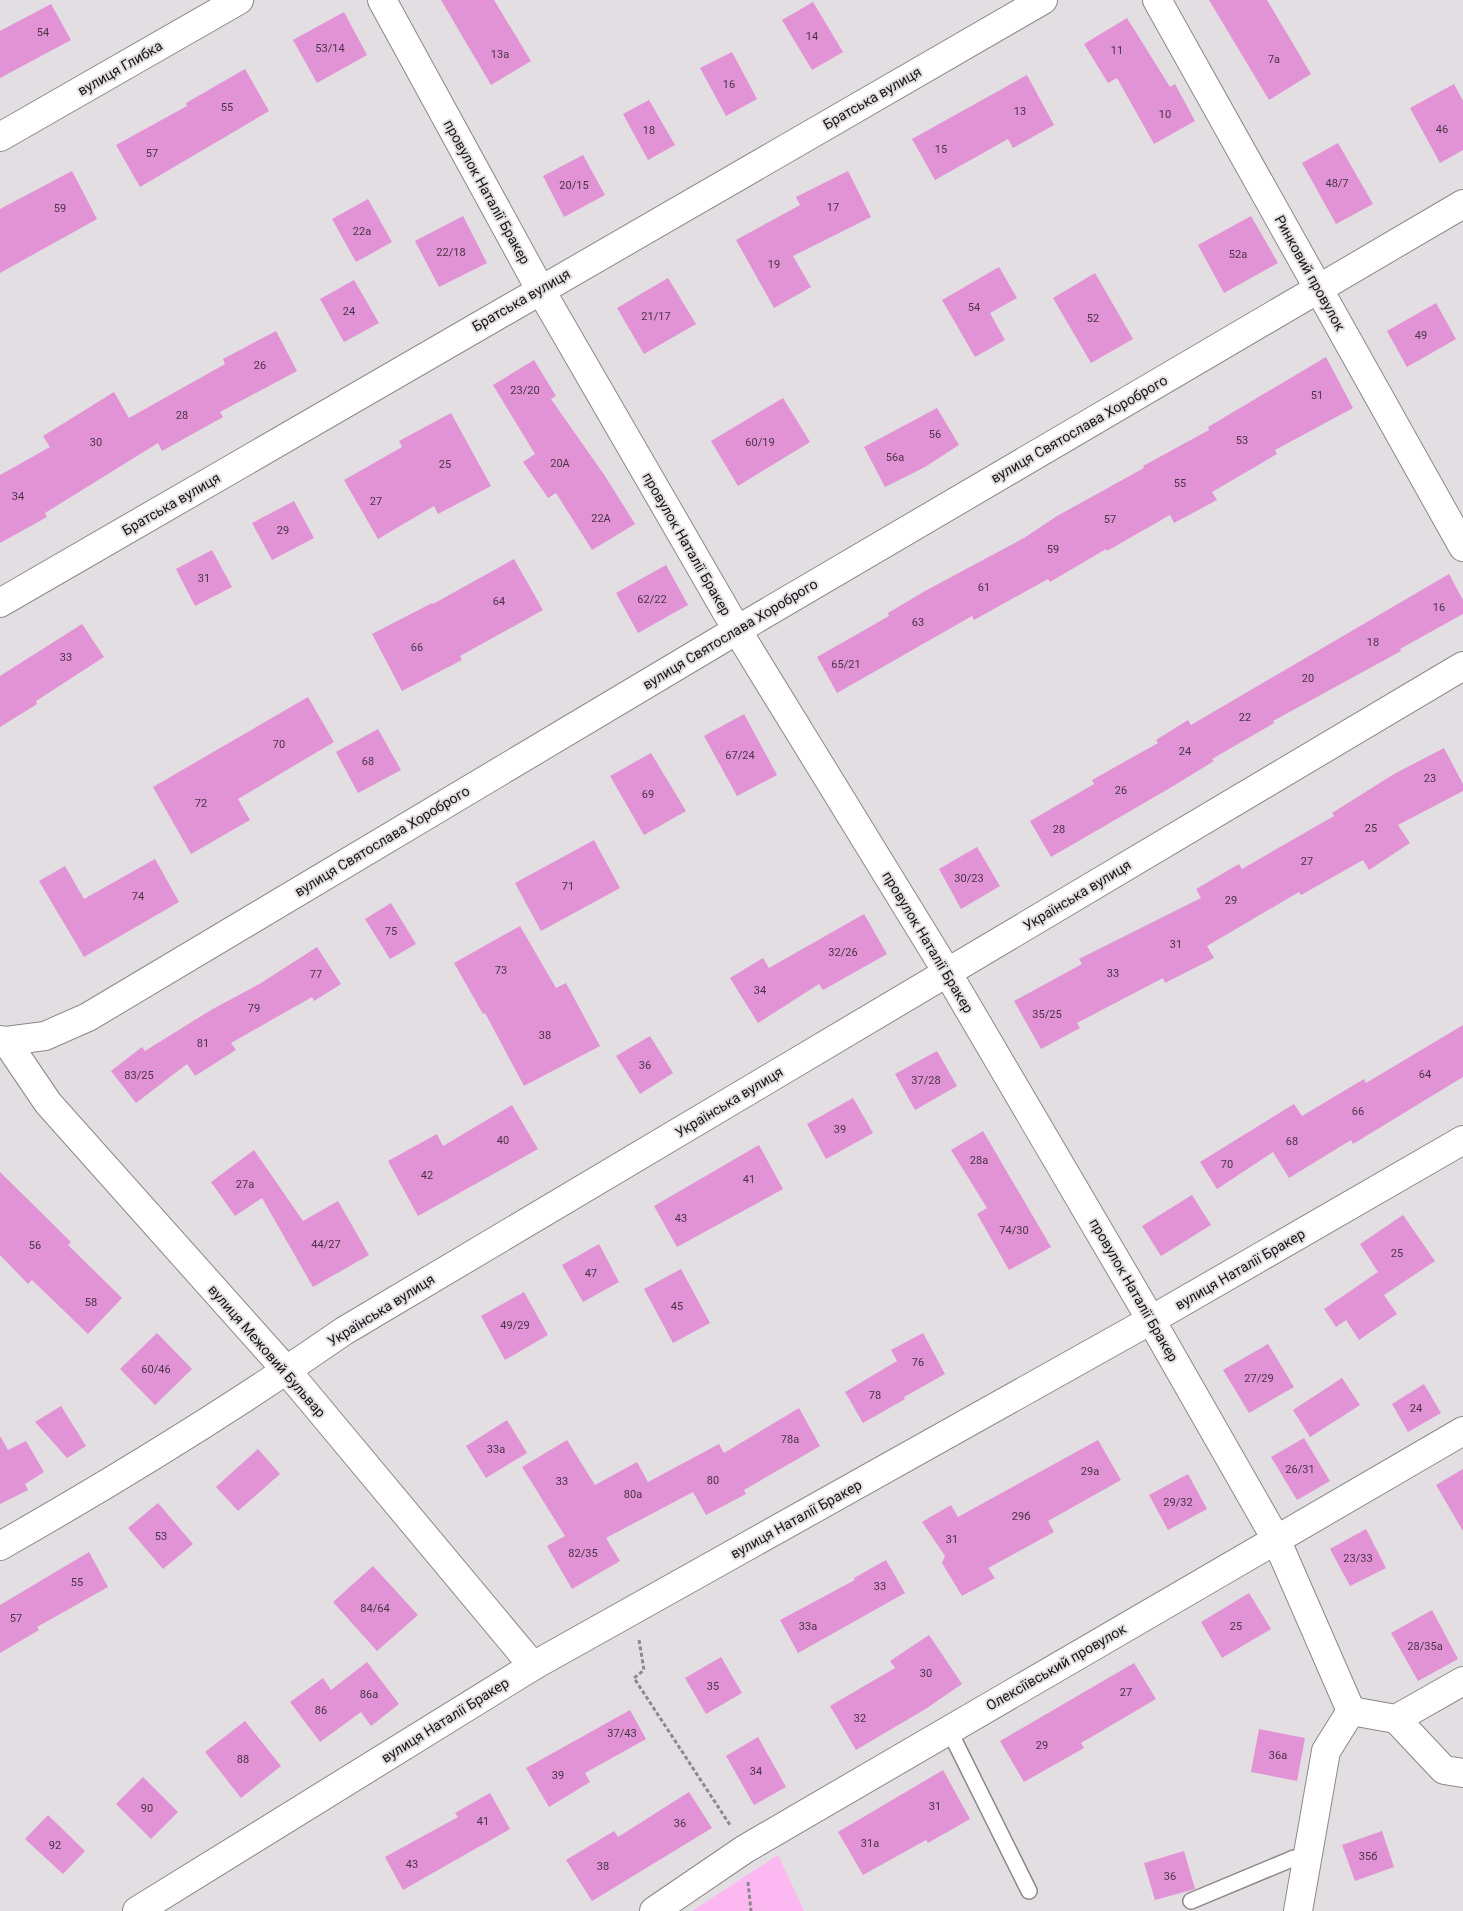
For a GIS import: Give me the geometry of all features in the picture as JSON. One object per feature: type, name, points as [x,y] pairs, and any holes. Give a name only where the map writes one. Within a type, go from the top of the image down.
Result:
[{"type":"street","name":"вулиця Глибка","points":[[0,137],[240,0]]},
{"type":"street","name":"провулок Наталії Бракер","points":[[382,0],[540,289],[737,630],[947,972],[1152,1320],[1276,1539],[1351,1711]]},
{"type":"street","name":"Братська вулиця","points":[[0,603],[540,289],[1043,0]]},
{"type":"street","name":"Ринковий провулок","points":[[1157,0],[1463,547]]},
{"type":"street","name":"вулиця Святослава Хороброго","points":[[2,1046],[45,1036],[88,1017],[737,630],[1463,204]]},
{"type":"street","name":"Українська вулиця","points":[[0,1546],[102,1488],[287,1371],[344,1331],[1463,666]]},
{"type":"street","name":"вулиця Межовий Бульвар","points":[[2,1046],[48,1103],[287,1371],[533,1666]]},
{"type":"street","name":"вулиця Наталії Бракер","points":[[137,1911],[533,1666],[1152,1320],[1463,1140]]},
{"type":"street","name":"Олексіївський провулок","points":[[654,1911],[745,1849],[1463,1431]]},
{"type":"street","points":[[1396,1719],[1463,1682]]},
{"type":"street","points":[[1298,1911],[1326,1751],[1351,1711],[1396,1719],[1444,1770],[1463,1773]]},
{"type":"lane","points":[[949,1730],[1029,1890]]},
{"type":"lane","points":[[1191,1901],[1294,1858],[1307,1859]]},
{"type":"path","points":[[646,1603],[639,1644],[644,1670],[634,1678],[745,1849],[750,1911]]},
{"type":"shaded area","points":[[778,1855],[804,1911],[692,1911]]},
{"type":"building","points":[[441,0],[494,0],[531,61],[491,85]]},
{"type":"building","points":[[1209,0],[1267,0],[1311,74],[1269,100]]},
{"type":"building","points":[[813,2],[843,52],[812,70],[782,20]]},
{"type":"building","points":[[51,4],[71,40],[0,78],[0,31]]},
{"type":"building","points":[[344,12],[367,55],[317,83],[293,40]]},
{"type":"building","points":[[1127,18],[1170,87],[1175,84],[1195,121],[1154,144],[1117,78],[1108,83],[1084,44]]},
{"type":"building","points":[[732,52],[757,99],[726,116],[700,68]]},
{"type":"building","points":[[245,69],[269,111],[140,187],[116,145],[187,106],[186,103]]},
{"type":"building","points":[[1027,75],[1054,125],[1013,148],[1008,139],[935,180],[912,139]]},
{"type":"building","points":[[1454,84],[1463,101],[1463,150],[1440,163],[1410,108]]},
{"type":"building","points":[[649,100],[675,145],[648,160],[623,114]]},
{"type":"building","points":[[1338,143],[1373,204],[1336,224],[1302,163]]},
{"type":"building","points":[[583,155],[605,195],[564,217],[543,176]]},
{"type":"building","points":[[72,171],[97,219],[0,273],[0,209]]},
{"type":"building","points":[[848,171],[871,217],[793,256],[811,287],[774,308],[736,240],[800,205],[796,197]]},
{"type":"building","points":[[368,199],[392,242],[356,262],[332,219]]},
{"type":"building","points":[[463,216],[487,263],[439,287],[415,241]]},
{"type":"building","points":[[1251,216],[1278,263],[1224,293],[1198,245]]},
{"type":"building","points":[[999,267],[1017,298],[990,313],[1005,340],[975,357],[942,300]]},
{"type":"building","points":[[1095,273],[1133,339],[1091,363],[1053,298]]},
{"type":"building","points":[[668,278],[696,324],[644,354],[617,308]]},
{"type":"building","points":[[354,280],[379,323],[344,342],[320,299]]},
{"type":"building","points":[[1436,303],[1456,339],[1407,367],[1387,331]]},
{"type":"building","points":[[276,331],[297,371],[220,412],[223,417],[162,451],[158,443],[45,513],[47,517],[0,543],[0,475],[50,447],[43,436],[114,392],[129,418],[225,364],[223,359]]},
{"type":"building","points":[[1326,357],[1353,408],[1275,450],[1277,454],[1212,492],[1217,500],[1174,523],[1170,515],[1107,551],[1106,549],[1050,582],[1048,579],[974,620],[972,616],[837,693],[817,657],[889,616],[888,613],[925,591],[1024,538],[1057,516],[1209,430],[1208,427]]},
{"type":"building","points":[[534,360],[556,396],[551,399],[605,476],[635,524],[592,550],[556,493],[548,498],[523,462],[535,454],[493,385]]},
{"type":"building","points":[[783,398],[810,442],[738,486],[711,441]]},
{"type":"building","points":[[937,408],[959,445],[925,467],[885,487],[864,447]]},
{"type":"building","points":[[451,413],[491,486],[438,514],[434,506],[378,539],[344,480],[402,447],[399,441]]},
{"type":"building","points":[[294,501],[314,538],[272,560],[252,523]]},
{"type":"building","points":[[212,550],[232,587],[195,606],[176,569]]},
{"type":"building","points":[[514,559],[543,610],[460,656],[462,660],[402,691],[372,634],[433,604]]},
{"type":"building","points":[[666,565],[688,605],[638,633],[616,593]]},
{"type":"building","points":[[1449,574],[1463,600],[1463,614],[1400,649],[1401,651],[1273,721],[1274,723],[1212,759],[1214,761],[1170,788],[1051,857],[1030,821],[1094,784],[1092,780],[1158,743],[1156,740],[1188,720],[1191,725]]},
{"type":"building","points":[[82,624],[104,657],[36,701],[37,704],[0,727],[0,676]]},
{"type":"building","points":[[308,697],[334,742],[238,799],[250,820],[191,854],[153,787]]},
{"type":"building","points":[[744,714],[777,775],[737,796],[704,736]]},
{"type":"building","points":[[378,729],[401,770],[358,793],[336,752]]},
{"type":"building","points":[[1444,748],[1463,784],[1463,791],[1398,825],[1410,843],[1369,870],[1363,860],[1301,895],[1299,892],[1207,946],[1214,958],[1165,983],[1163,978],[1077,1023],[1080,1028],[1041,1049],[1014,1001],[1082,964],[1079,959],[1201,898],[1196,889],[1239,864],[1242,869],[1334,816],[1332,813],[1394,774]]},
{"type":"building","points":[[651,753],[686,811],[644,835],[610,776]]},
{"type":"building","points":[[594,840],[620,888],[541,931],[515,883]]},
{"type":"building","points":[[977,847],[1000,886],[961,909],[939,869]]},
{"type":"building","points":[[155,859],[179,902],[84,957],[39,881],[65,866],[84,899]]},
{"type":"building","points":[[391,903],[416,944],[390,959],[365,919]]},
{"type":"building","points":[[864,914],[887,954],[823,990],[819,984],[758,1023],[730,978],[763,958],[769,968]]},
{"type":"building","points":[[520,926],[556,988],[566,983],[600,1046],[524,1086],[485,1013],[483,1014],[454,963]]},
{"type":"building","points":[[317,947],[341,984],[314,1001],[312,997],[231,1043],[236,1050],[195,1076],[187,1064],[136,1103],[111,1071],[142,1047],[145,1051],[211,1010],[261,983]]},
{"type":"building","points":[[1463,1025],[1463,1077],[1353,1144],[1351,1140],[1289,1178],[1273,1152],[1217,1189],[1200,1162],[1294,1104],[1302,1116],[1364,1079],[1366,1083]]},
{"type":"building","points":[[650,1036],[673,1073],[640,1094],[616,1056]]},
{"type":"building","points":[[937,1051],[957,1086],[915,1110],[895,1074]]},
{"type":"building","points":[[853,1098],[873,1133],[826,1159],[807,1124]]},
{"type":"building","points":[[512,1105],[538,1149],[418,1216],[388,1161],[437,1134],[443,1146]]},
{"type":"building","points":[[983,1131],[1051,1247],[1009,1270],[977,1214],[987,1208],[951,1150]]},
{"type":"building","points":[[759,1145],[783,1189],[677,1247],[654,1206]]},
{"type":"building","points":[[254,1150],[303,1221],[338,1201],[369,1255],[313,1287],[262,1198],[235,1216],[211,1182]]},
{"type":"building","points":[[0,1172],[71,1242],[68,1245],[122,1298],[88,1334],[32,1280],[28,1284],[0,1255]]},
{"type":"building","points":[[1192,1195],[1211,1225],[1161,1256],[1142,1226]]},
{"type":"building","points":[[1403,1215],[1435,1261],[1384,1295],[1397,1314],[1359,1340],[1346,1320],[1336,1327],[1324,1309],[1378,1272],[1360,1244]]},
{"type":"building","points":[[599,1244],[619,1282],[583,1302],[562,1265]]},
{"type":"building","points":[[681,1269],[710,1323],[673,1343],[644,1289]]},
{"type":"building","points":[[524,1292],[548,1335],[505,1360],[481,1316]]},
{"type":"building","points":[[157,1333],[192,1369],[155,1405],[120,1369]]},
{"type":"building","points":[[923,1333],[945,1374],[863,1423],[845,1392],[897,1361],[891,1350]]},
{"type":"building","points":[[1268,1344],[1294,1387],[1249,1413],[1223,1370]]},
{"type":"building","points":[[1342,1378],[1360,1405],[1310,1437],[1293,1410]]},
{"type":"building","points":[[1424,1384],[1441,1413],[1408,1432],[1392,1404]]},
{"type":"building","points":[[61,1406],[86,1446],[67,1458],[35,1422]]},
{"type":"building","points":[[799,1408],[820,1446],[744,1490],[746,1494],[706,1515],[693,1492],[606,1538],[620,1561],[572,1589],[547,1546],[565,1536],[522,1467],[567,1440],[595,1485],[637,1462],[648,1482],[719,1444],[724,1453]]},
{"type":"building","points":[[507,1420],[527,1453],[486,1478],[466,1446]]},
{"type":"building","points":[[0,1436],[8,1450],[26,1441],[44,1472],[25,1484],[28,1490],[0,1504]]},
{"type":"building","points":[[1304,1438],[1330,1481],[1297,1500],[1271,1457]]},
{"type":"building","points":[[1098,1440],[1121,1480],[1048,1521],[1054,1532],[988,1568],[995,1578],[962,1596],[942,1563],[945,1556],[922,1522],[951,1505],[958,1517]]},
{"type":"building","points":[[258,1449],[280,1474],[238,1511],[216,1487]]},
{"type":"building","points":[[1463,1469],[1463,1531],[1436,1485]]},
{"type":"building","points":[[1188,1474],[1207,1509],[1168,1530],[1149,1495]]},
{"type":"building","points":[[158,1503],[193,1544],[163,1569],[128,1528]]},
{"type":"building","points":[[1366,1529],[1386,1568],[1350,1586],[1330,1549]]},
{"type":"building","points":[[89,1552],[108,1587],[37,1627],[39,1630],[0,1653],[0,1605]]},
{"type":"building","points":[[886,1560],[905,1593],[798,1653],[780,1620],[855,1580],[854,1578]]},
{"type":"building","points":[[373,1566],[418,1615],[377,1651],[333,1602]]},
{"type":"building","points":[[1249,1593],[1271,1629],[1222,1658],[1201,1622]]},
{"type":"building","points":[[1432,1610],[1458,1659],[1418,1681],[1391,1633]]},
{"type":"building","points":[[929,1635],[962,1684],[927,1708],[856,1750],[830,1706],[895,1668],[890,1661]]},
{"type":"building","points":[[721,1657],[742,1693],[706,1714],[685,1678]]},
{"type":"building","points":[[367,1662],[399,1704],[371,1726],[361,1712],[320,1742],[290,1702],[323,1678],[331,1690]]},
{"type":"building","points":[[1134,1663],[1156,1699],[1081,1743],[1084,1748],[1024,1782],[1000,1741]]},
{"type":"building","points":[[630,1710],[646,1739],[585,1773],[590,1782],[549,1807],[526,1768]]},
{"type":"building","points":[[245,1721],[281,1766],[241,1798],[205,1752]]},
{"type":"building","points":[[1259,1729],[1305,1738],[1297,1781],[1251,1772]]},
{"type":"building","points":[[758,1737],[786,1787],[754,1805],[726,1756]]},
{"type":"building","points":[[943,1770],[970,1819],[928,1843],[926,1840],[863,1875],[838,1832]]},
{"type":"building","points":[[143,1777],[178,1812],[151,1839],[116,1804]]},
{"type":"building","points":[[689,1792],[712,1828],[592,1901],[566,1860],[614,1831],[618,1837]]},
{"type":"building","points":[[490,1793],[510,1829],[403,1890],[385,1857],[458,1817],[455,1813]]},
{"type":"building","points":[[48,1815],[85,1851],[63,1874],[25,1839]]},
{"type":"building","points":[[1382,1831],[1394,1867],[1355,1881],[1342,1845]]},
{"type":"building","points":[[1184,1851],[1195,1889],[1155,1900],[1144,1863]]}]
